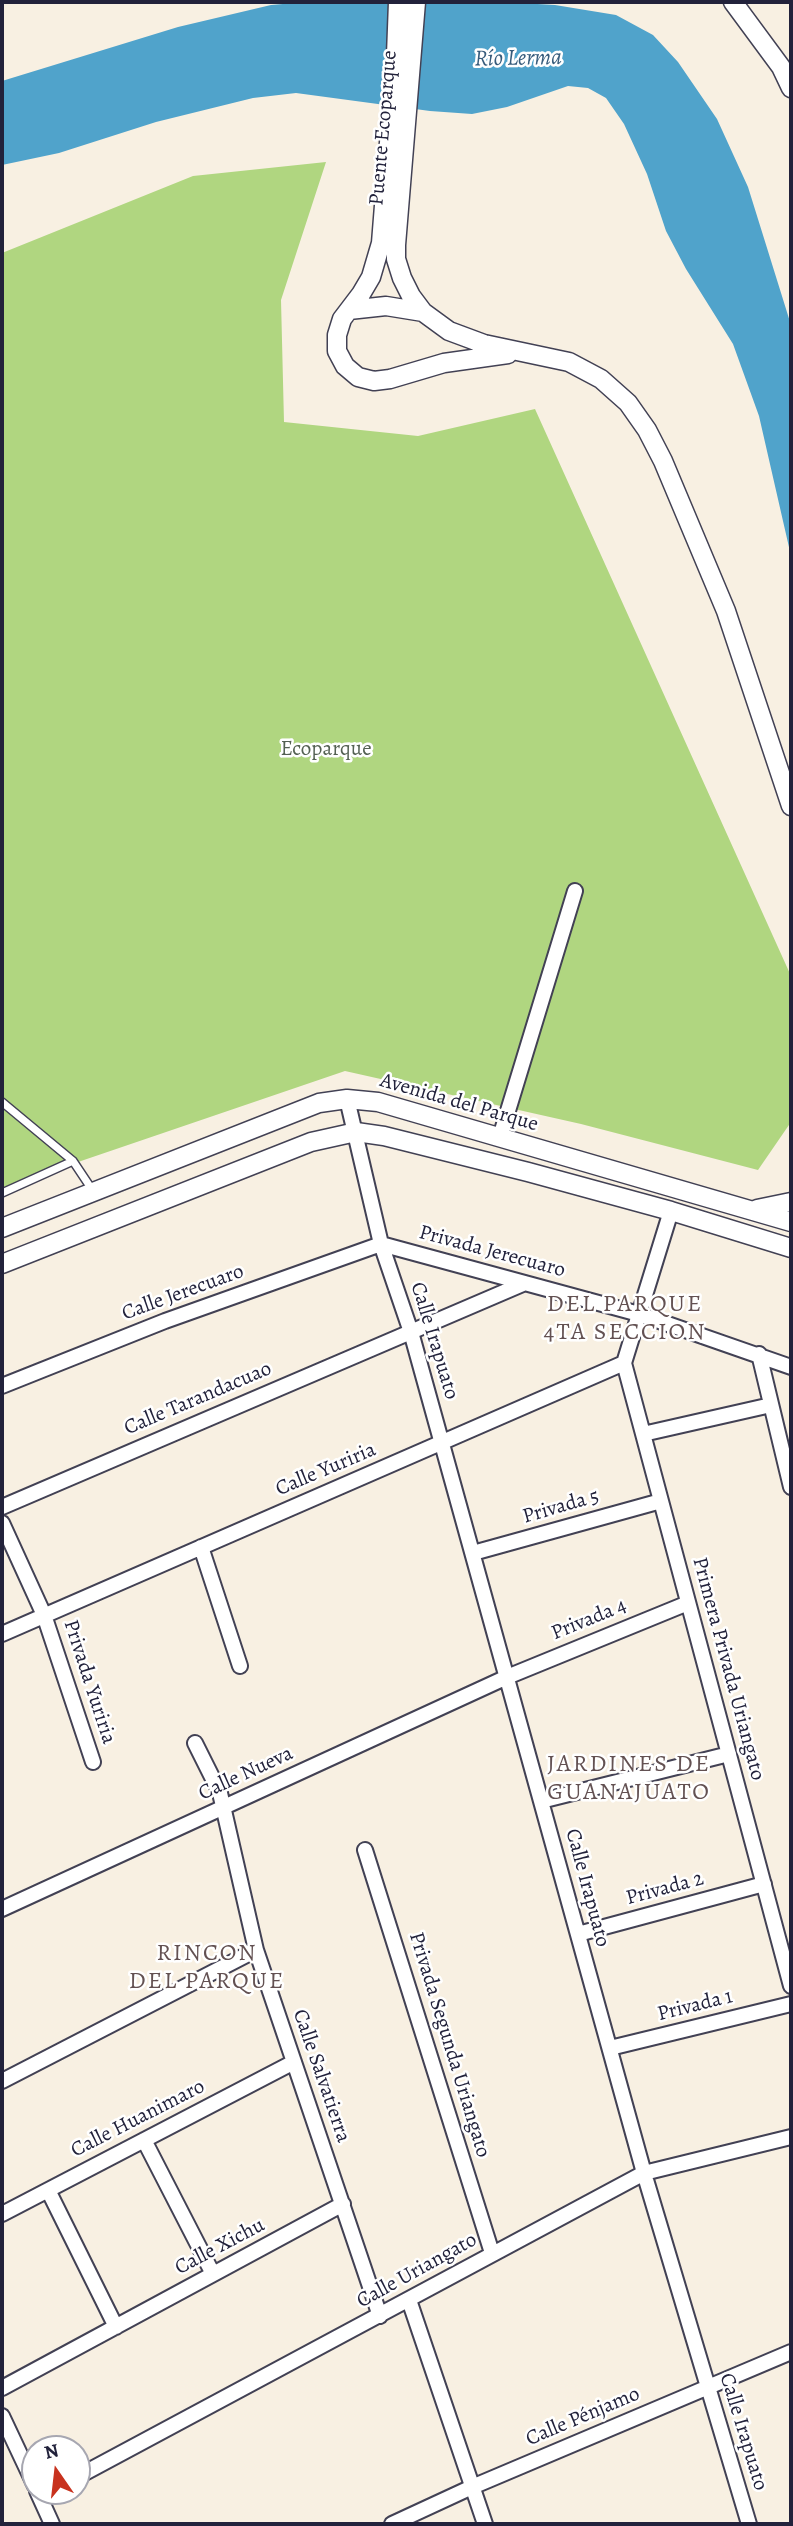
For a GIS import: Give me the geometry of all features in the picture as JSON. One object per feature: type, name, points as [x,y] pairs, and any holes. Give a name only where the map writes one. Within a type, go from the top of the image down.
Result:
[{"type":"street","name":"Puente Ecoparque","points":[[349,310],[361,294],[381,243],[398,2]]},
{"type":"street","name":"Puente Ecoparque","points":[[416,2],[396,259],[411,296],[423,312]]},
{"type":"street","points":[[733,2],[781,67],[791,88]]},
{"type":"street","points":[[529,353],[444,363],[390,379],[373,381],[358,377],[345,366],[337,351],[337,335],[342,319],[349,310],[386,306],[423,312],[449,331],[484,344],[529,353],[569,362],[601,379],[628,403],[647,430],[663,461],[726,611],[791,806]]},
{"type":"street","points":[[444,363],[450,348],[449,331]]},
{"type":"street","points":[[500,1137],[575,891]]},
{"type":"street","name":"Avenida del Parque","points":[[2,1228],[319,1103],[347,1099],[378,1102],[791,1222]]},
{"type":"street","name":"Calle Irapuato","points":[[347,1099],[381,1244],[411,1332],[644,2173],[749,2524]]},
{"type":"street","points":[[2,1264],[312,1142],[356,1132],[384,1136],[515,1168],[671,1211],[791,1248]]},
{"type":"street","points":[[751,1210],[773,1208],[791,1202]]},
{"type":"street","points":[[624,1363],[671,1211]]},
{"type":"street","name":"Privada Jerecuaro","points":[[381,1244],[639,1314],[791,1367]]},
{"type":"street","name":"Calle Jerecuaro","points":[[2,1386],[165,1321],[381,1244]]},
{"type":"street","name":"Calle Tarandacuao","points":[[2,1507],[525,1283]]},
{"type":"street","points":[[759,1354],[771,1405],[788,1456],[791,1487]]},
{"type":"street","name":"Primera Privada Uriangato","points":[[624,1363],[791,1986]]},
{"type":"street","name":"Calle Yuriria","points":[[2,1634],[624,1363]]},
{"type":"street","points":[[643,1434],[771,1405]]},
{"type":"street","name":"Privada 5","points":[[473,1553],[661,1500]]},
{"type":"street","points":[[2,1523],[44,1615]]},
{"type":"street","points":[[201,1547],[240,1666]]},
{"type":"street","name":"Privada 4","points":[[507,1677],[688,1603]]},
{"type":"street","name":"Privada Yuriria","points":[[44,1615],[93,1762]]},
{"type":"street","name":"Calle Nueva","points":[[2,1909],[507,1677]]},
{"type":"street","name":"Calle Salvatierra","points":[[195,1743],[213,1776],[224,1807],[256,1950],[380,2316]]},
{"type":"street","points":[[541,1801],[729,1754]]},
{"type":"street","name":"Privada Segunda Uriangato","points":[[365,1850],[492,2253]]},
{"type":"street","name":"Privada 2","points":[[578,1934],[764,1884]]},
{"type":"street","points":[[2,2081],[256,1950]]},
{"type":"street","name":"Privada 1","points":[[610,2048],[791,2004]]},
{"type":"street","name":"Calle Huanimaro","points":[[2,2214],[294,2062]]},
{"type":"street","name":"Calle Uriangato","points":[[91,2470],[644,2173],[791,2137]]},
{"type":"street","points":[[144,2140],[213,2274]]},
{"type":"street","points":[[47,2190],[116,2327]]},
{"type":"street","name":"Calle Xichu","points":[[2,2388],[344,2204]]},
{"type":"street","points":[[409,2300],[485,2524]]},
{"type":"street","name":"Calle Pénjamo","points":[[392,2524],[472,2487],[791,2352]]},
{"type":"street","points":[[2,2416],[21,2453]]},
{"type":"street","points":[[46,2505],[52,2524]]},
{"type":"lane","points":[[2,1102],[73,1161],[93,1192]]},
{"type":"lane","points":[[2,1192],[73,1161]]},
{"type":"green space","name":"Ecoparque","points":[[326,162],[281,300],[284,422],[418,436],[535,409],[791,976],[791,1122],[758,1170],[581,1124],[345,1071],[2,1190],[2,253],[193,176]]},
{"type":"water","name":"Río Lerma","points":[[306,2],[503,2],[555,5],[616,15],[653,35],[678,62],[717,119],[748,187],[791,325],[791,556],[759,416],[733,344],[686,269],[666,231],[647,174],[624,124],[606,98],[588,88],[568,86],[507,107],[472,114],[296,93],[253,98],[156,122],[59,153],[2,165],[2,81],[178,27],[271,5]]},
{"type":"district","name":"DEL PARQUE 4TA SECCION","points":[[625,1319]]},
{"type":"district","name":"JARDINES DE GUANAJUATO","points":[[629,1779]]},
{"type":"district","name":"RINCON DEL PARQUE","points":[[207,1968]]}]
